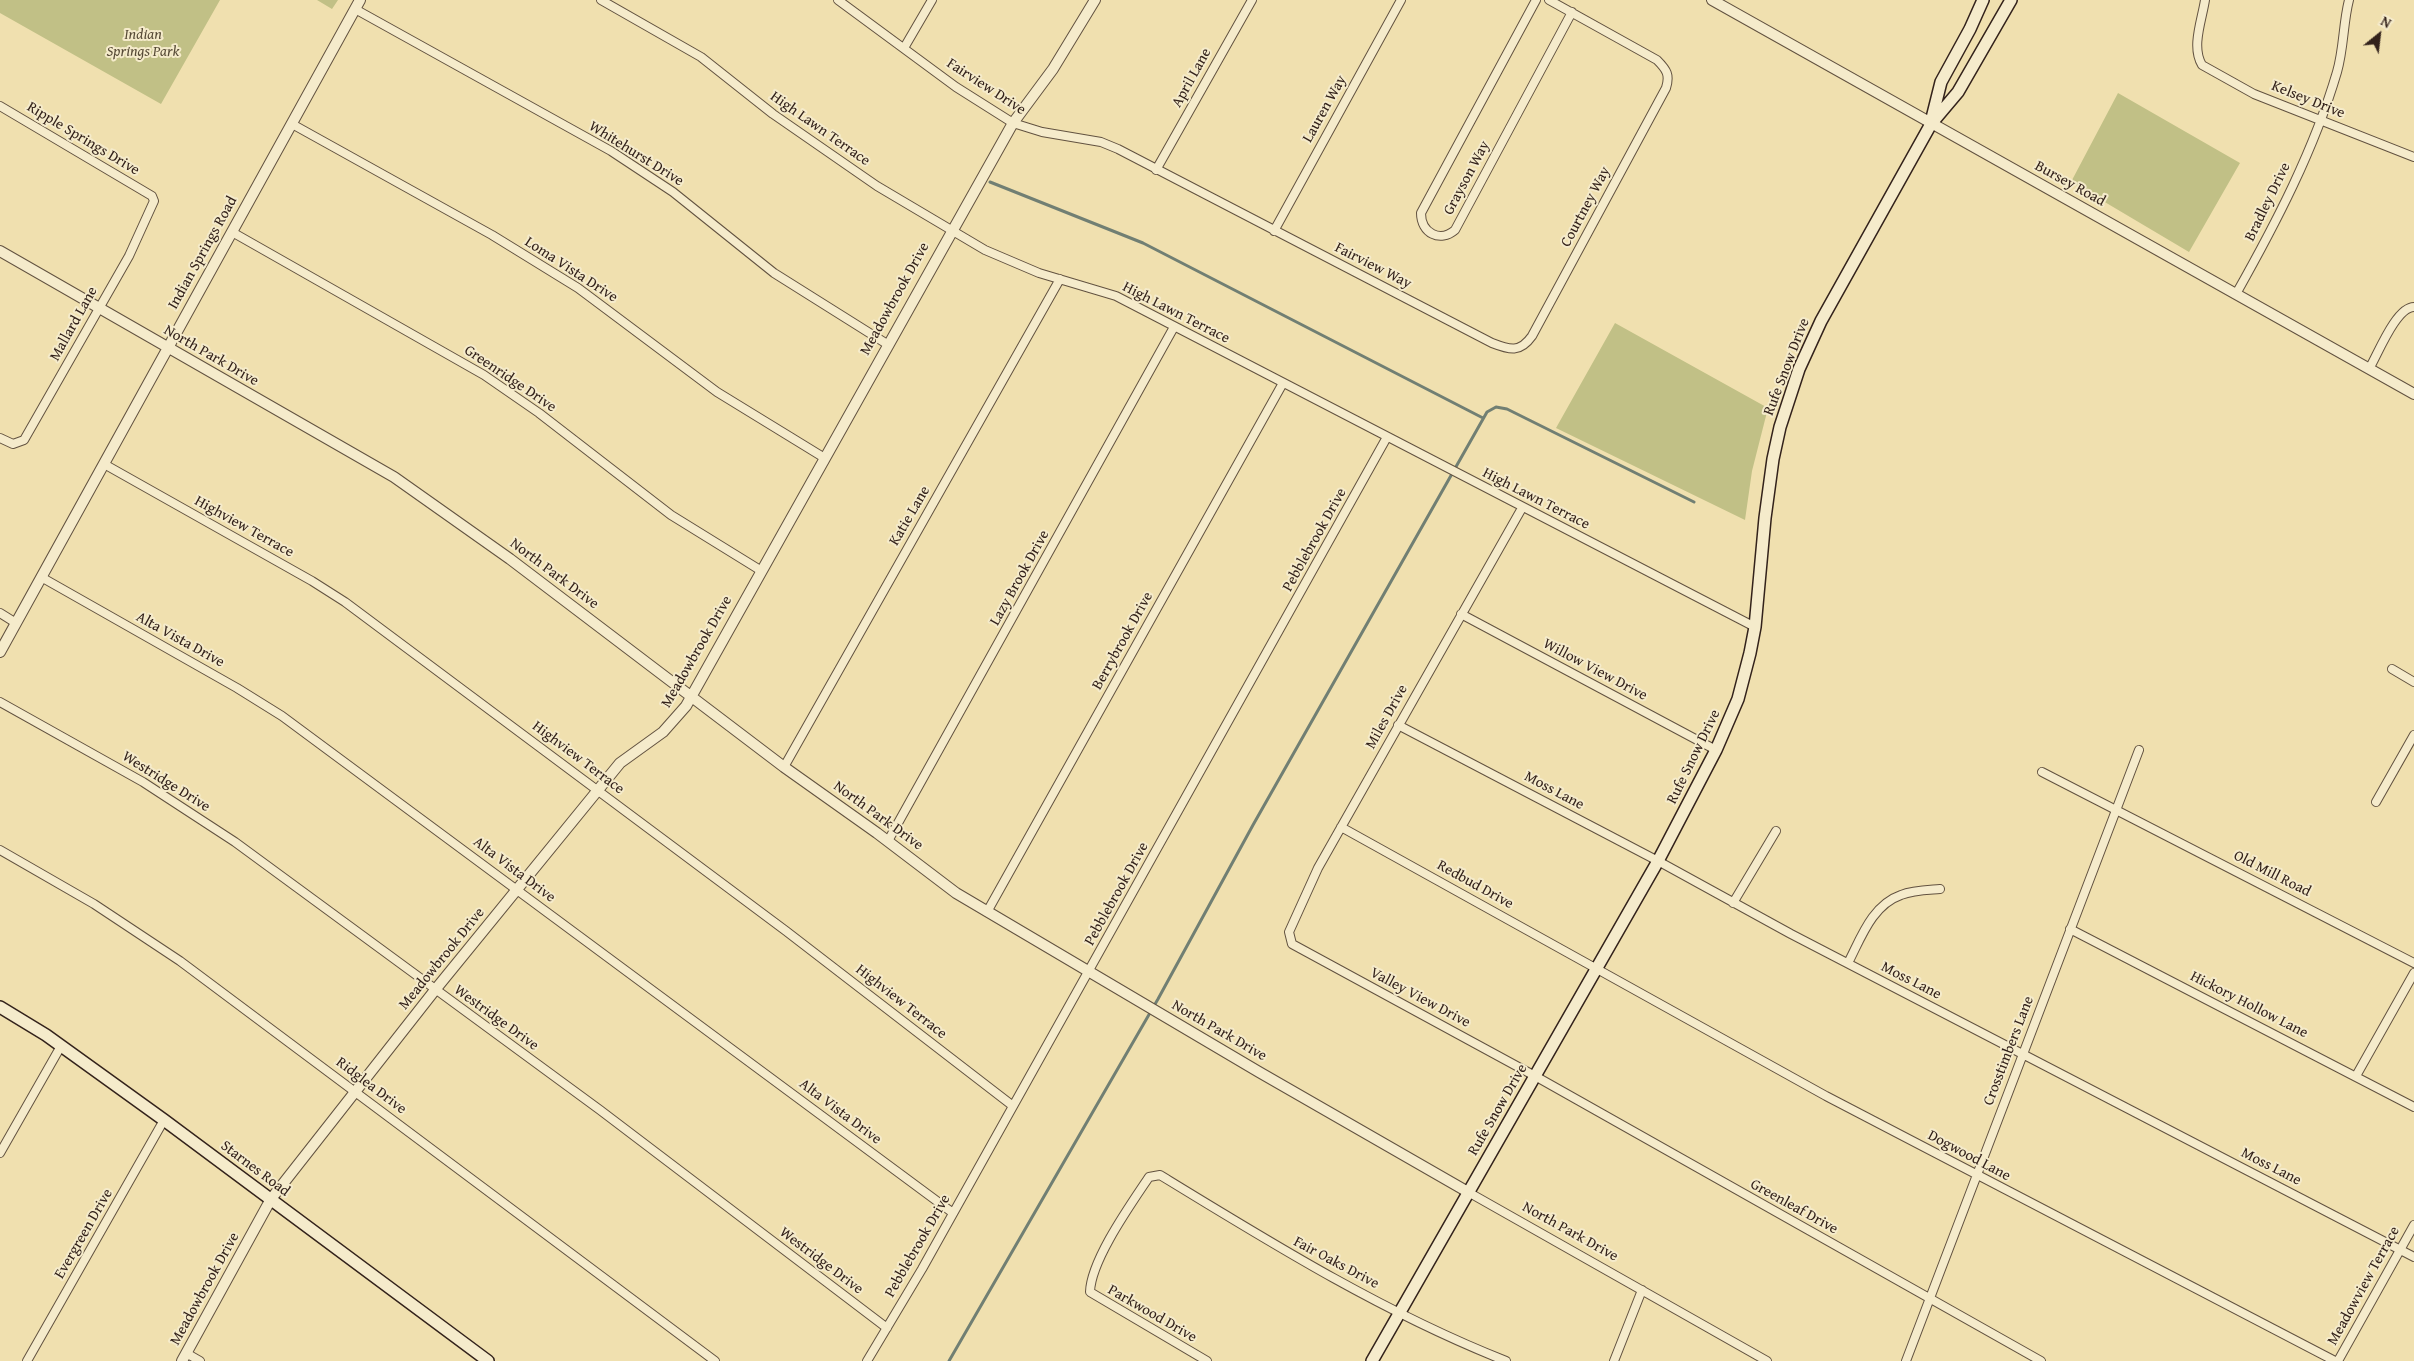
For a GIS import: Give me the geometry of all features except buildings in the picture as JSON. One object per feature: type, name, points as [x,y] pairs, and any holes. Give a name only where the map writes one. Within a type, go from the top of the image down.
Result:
[{"type":"main road","name":"Rufe Snow Drive","points":[[1931,124],[1941,82],[1970,29],[1983,0]]},
{"type":"main road","name":"Rufe Snow Drive","points":[[1372,1361],[1658,861],[1716,750],[1738,699],[1755,627],[1765,518],[1773,459],[1790,396],[1821,321],[1931,124],[1958,92],[2011,0]]},
{"type":"main road","name":"Starnes Road","points":[[0,1007],[61,1046],[164,1120],[488,1361]]},
{"type":"street","name":"High Lawn Terrace","points":[[601,0],[701,56],[772,114],[877,186],[985,250],[1039,273],[1116,296],[1522,508],[1755,627]]},
{"type":"street","name":"Fairview Drive","points":[[838,0],[956,87],[1013,123],[1042,132],[1101,142],[1118,148],[1216,201]]},
{"type":"street","points":[[904,48],[932,0]]},
{"type":"street","name":"Meadowbrook Drive","points":[[184,1357],[271,1199],[435,990],[598,789],[620,763],[663,732],[678,717],[951,229],[1013,123],[1053,69],[1095,0]]},
{"type":"street","name":"April Lane","points":[[1156,170],[1252,0]]},
{"type":"street","name":"Lauren Way","points":[[1274,231],[1401,0]]},
{"type":"street","name":"Grayson Way","points":[[1536,0],[1422,213],[1423,224],[1432,234],[1442,237],[1448,236],[1455,230],[1572,12]]},
{"type":"street","name":"Bursey Road","points":[[1712,0],[2414,394]]},
{"type":"street","name":"Kelsey Drive","points":[[2205,0],[2197,48],[2198,59],[2209,71],[2231,83],[2414,157]]},
{"type":"street","name":"Bradley Drive","points":[[2236,294],[2280,215],[2320,120],[2338,69],[2349,0]]},
{"type":"street","points":[[1555,1],[1572,12]]},
{"type":"street","name":"Indian Springs Road","points":[[0,652],[358,5]]},
{"type":"street","name":"Whitehurst Drive","points":[[358,5],[611,152],[673,192],[774,273],[887,344]]},
{"type":"street","name":"Courtney Way","points":[[1518,349],[1529,340],[1666,88],[1668,73],[1657,60],[1572,12]]},
{"type":"street","name":"Ripple Springs Drive","points":[[0,106],[152,196]]},
{"type":"street","name":"Loma Vista Drive","points":[[292,124],[492,235],[570,283],[717,392],[823,457]]},
{"type":"street","name":"Mallard Lane","points":[[0,438],[13,444],[24,440],[99,308],[150,212],[154,201],[152,196]]},
{"type":"street","name":"Fairview Way","points":[[1216,201],[1492,343],[1505,348],[1518,349]]},
{"type":"street","name":"Greenridge Drive","points":[[232,232],[484,375],[539,413],[671,515],[760,570]]},
{"type":"street","name":"North Park Drive","points":[[0,251],[394,477],[510,559],[784,767],[888,841],[956,893],[1156,1012],[1764,1360]]},
{"type":"street","name":"Katie Lane","points":[[784,767],[1060,279]]},
{"type":"street","points":[[2369,369],[2399,314],[2408,307],[2414,307]]},
{"type":"street","name":"Lazy Brook Drive","points":[[888,841],[1174,327]]},
{"type":"street","name":"Berrybrook Drive","points":[[987,912],[1283,383]]},
{"type":"street","name":"Pebblebrook Drive","points":[[867,1361],[953,1213],[1387,437]]},
{"type":"street","name":"Highview Terrace","points":[[104,464],[312,581],[345,602],[598,789],[1013,1106]]},
{"type":"street","name":"Miles Drive","points":[[1292,944],[1290,932],[1293,921],[1318,868],[1522,508]]},
{"type":"street","name":"Alta Vista Drive","points":[[41,577],[237,688],[282,716],[953,1213]]},
{"type":"street","points":[[0,613],[16,623]]},
{"type":"street","name":"Willow View Drive","points":[[1461,614],[1716,750]]},
{"type":"street","points":[[2392,669],[2414,682]]},
{"type":"street","name":"Westridge Drive","points":[[0,702],[143,782],[235,842],[600,1110],[887,1328]]},
{"type":"street","name":"Moss Lane","points":[[1398,725],[1658,861],[1733,903],[2414,1256]]},
{"type":"street","points":[[2376,802],[2414,735]]},
{"type":"street","name":"Crosstimbers Lane","points":[[1906,1361],[2140,750]]},
{"type":"street","name":"Old Mill Road","points":[[2042,772],[2414,963]]},
{"type":"street","name":"Redbud Drive","points":[[1341,827],[1596,968]]},
{"type":"street","points":[[1733,903],[1776,831]]},
{"type":"street","name":"Ridglea Drive","points":[[0,850],[94,904],[180,961],[715,1361]]},
{"type":"street","points":[[1848,963],[1870,920],[1880,908],[1902,894],[1940,889]]},
{"type":"street","name":"Hickory Hollow Lane","points":[[2070,929],[2414,1106]]},
{"type":"street","name":"Valley View Drive","points":[[1292,944],[1535,1076]]},
{"type":"street","name":"Dogwood Lane","points":[[1596,968],[1826,1096],[2336,1361]]},
{"type":"street","points":[[2356,1076],[2414,973]]},
{"type":"street","points":[[0,1153],[61,1046]]},
{"type":"street","name":"Greenleaf Drive","points":[[1535,1076],[2041,1361]]},
{"type":"street","name":"Evergreen Drive","points":[[27,1361],[164,1120]]},
{"type":"street","name":"Parkwood Drive","points":[[1160,1174],[1149,1177],[1123,1217],[1098,1264],[1090,1286],[1090,1292],[1207,1361]]},
{"type":"street","name":"Fair Oaks Drive","points":[[1160,1174],[1274,1245],[1451,1340],[1506,1361]]},
{"type":"street","name":"Meadowview Terrace","points":[[2336,1361],[2414,1226]]},
{"type":"street","points":[[1614,1361],[1642,1290]]},
{"type":"street","points":[[184,1357],[200,1361]]},
{"type":"green space","name":"Indian Springs Park","points":[[0,0],[220,0],[161,104],[0,13]]},
{"type":"green space","points":[[317,0],[338,0],[332,9]]},
{"type":"green space","points":[[2118,93],[2240,163],[2189,252],[2071,182]]},
{"type":"green space","points":[[1615,323],[1768,408],[1752,471],[1745,520],[1556,428]]},
{"type":"waterway","points":[[990,182],[1143,243],[1483,418]]},
{"type":"waterway","points":[[949,1361],[1158,999],[1253,825],[1487,412],[1496,407],[1507,409],[1694,502]]}]
